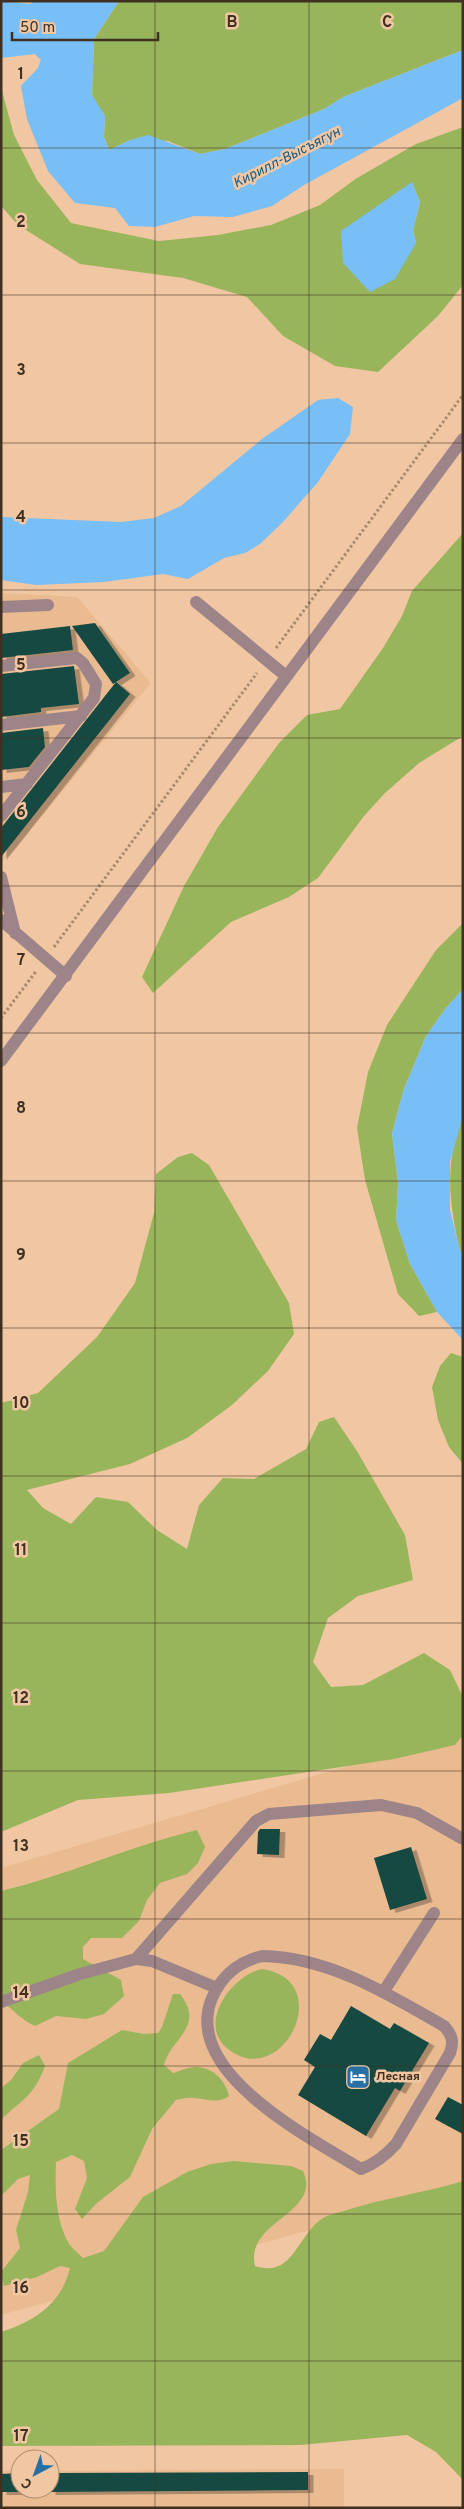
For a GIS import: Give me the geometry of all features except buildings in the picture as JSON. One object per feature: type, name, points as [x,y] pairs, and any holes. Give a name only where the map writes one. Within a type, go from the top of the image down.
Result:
[{"type":"street","points":[[1,1061],[463,439]]},
{"type":"street","points":[[196,602],[286,676]]},
{"type":"street","points":[[1,607],[48,605]]},
{"type":"street","points":[[1,666],[76,658],[83,663],[96,684],[94,698],[1,816]]},
{"type":"street","points":[[1,725],[81,716]]},
{"type":"street","points":[[1,787],[27,784]]},
{"type":"street","points":[[1,877],[15,932]]},
{"type":"street","points":[[1,920],[66,976]]},
{"type":"street","points":[[136,1959],[256,1822],[269,1814],[381,1805],[417,1813],[463,1839]]},
{"type":"street","points":[[384,1991],[434,1913]]},
{"type":"street","points":[[262,1956],[276,1956],[331,1969],[384,1991],[444,2026],[452,2034],[453,2045],[396,2144],[386,2155],[370,2166],[361,2169],[265,2107],[221,2062],[210,2042],[207,2029],[208,2015],[217,1988],[234,1968],[246,1960],[262,1956]]},
{"type":"street","points":[[1,2002],[80,1974],[136,1959],[152,1961],[217,1988]]},
{"type":"path","points":[[1,1018],[463,395]]},
{"type":"shaded area","points":[[1,593],[77,597],[151,683],[14,850],[1,862]]},
{"type":"shaded area","points":[[463,1732],[463,2193],[310,2230],[1,2315],[1,1868]]},
{"type":"shaded area","points":[[344,2469],[344,2508],[1,2508],[1,2471],[10,2471],[10,2499],[60,2499],[60,2471]]},
{"type":"green space","points":[[119,1],[463,1],[463,50],[343,97],[324,109],[225,149],[200,154],[168,141],[130,140],[109,150],[104,137],[105,116],[92,96],[94,39]]},
{"type":"green space","points":[[1,87],[14,135],[37,180],[71,223],[159,241],[218,235],[271,225],[320,205],[357,178],[416,144],[463,127],[463,285],[438,316],[378,372],[335,366],[283,336],[247,297],[183,278],[80,264],[18,225],[1,206]],"holes":[[[412,183],[420,202],[413,230],[416,243],[341,232]]]},
{"type":"green space","points":[[463,533],[463,736],[419,763],[384,794],[364,816],[318,878],[289,897],[231,922],[153,993],[142,977],[184,886],[218,827],[279,743],[307,715],[340,709],[383,648],[402,616],[412,591]]},
{"type":"green space","points":[[463,923],[463,989],[446,1008],[426,1036],[404,1089],[392,1133],[398,1183],[396,1220],[410,1264],[437,1312],[419,1316],[398,1294],[365,1180],[357,1128],[368,1072],[387,1025],[436,950]]},
{"type":"green space","points":[[463,1116],[463,1252],[460,1251],[456,1234],[450,1183],[453,1150]]},
{"type":"green space","points":[[192,1153],[209,1165],[289,1303],[294,1334],[268,1371],[232,1405],[187,1438],[130,1464],[27,1490],[43,1508],[71,1524],[96,1497],[128,1502],[157,1530],[187,1549],[199,1505],[223,1478],[254,1479],[306,1449],[319,1422],[334,1417],[357,1451],[405,1535],[413,1580],[358,1596],[328,1618],[313,1662],[331,1687],[363,1685],[424,1653],[450,1670],[463,1697],[463,1735],[455,1745],[394,1759],[169,1793],[78,1800],[1,1832],[1,1403],[38,1393],[97,1337],[135,1283],[154,1213],[156,1174],[178,1157]]},
{"type":"green space","points":[[451,1353],[463,1357],[463,1464],[449,1447],[438,1420],[432,1387],[440,1366]]},
{"type":"green space","points":[[197,1830],[205,1847],[198,1863],[187,1874],[160,1883],[147,1900],[139,1921],[122,1938],[91,1938],[83,1947],[83,1959],[121,1980],[124,1996],[104,2014],[86,2019],[56,2016],[35,2026],[1,2001],[1,1891]]},
{"type":"green space","points":[[262,1969],[285,1977],[296,1992],[299,2010],[294,2029],[283,2045],[267,2056],[248,2058],[228,2049],[219,2039],[216,2027],[217,2014],[230,1990],[251,1973]]},
{"type":"green space","points":[[173,1994],[180,1994],[187,2005],[188,2024],[167,2056],[164,2065],[173,2073],[193,2067],[208,2069],[222,2080],[229,2096],[216,2101],[191,2098],[176,2100],[152,2129],[130,2177],[97,2203],[82,2219],[75,2209],[87,2178],[84,2161],[72,2155],[56,2162],[58,2214],[64,2235],[69,2244],[83,2258],[104,2251],[143,2197],[187,2172],[211,2164],[234,2161],[291,2166],[303,2171],[306,2186],[302,2198],[294,2208],[261,2238],[255,2251],[255,2266],[267,2268],[277,2267],[285,2262],[312,2228],[325,2217],[463,2181],[463,2480],[436,2452],[407,2435],[301,2445],[1,2446],[1,2332],[25,2322],[45,2309],[60,2292],[70,2268],[60,2266],[37,2277],[4,2286],[1,2272],[20,2248],[16,2230],[28,2192],[30,2175],[18,2179],[1,2196],[1,2150],[59,2109],[68,2063],[122,2030],[144,2034],[158,2033],[162,2027]]},
{"type":"green space","points":[[39,2055],[45,2066],[41,2077],[27,2097],[1,2120],[1,2088],[11,2080],[23,2063]]},
{"type":"water","name":"Кирилл-Высъягун","points":[[1,1],[31,4],[33,1],[119,1],[94,39],[92,95],[105,116],[104,137],[109,150],[130,140],[148,135],[200,154],[225,149],[324,109],[343,97],[463,50],[463,98],[304,185],[272,206],[233,217],[194,216],[155,227],[129,226],[115,208],[75,203],[48,171],[27,119],[21,86],[38,68],[41,60],[35,54],[1,58]]},
{"type":"water","points":[[412,182],[420,202],[413,230],[416,243],[395,279],[370,292],[343,263],[341,231]]},
{"type":"water","points":[[338,398],[353,407],[350,434],[318,482],[282,523],[260,544],[245,553],[224,558],[188,579],[163,574],[104,582],[36,585],[1,580],[1,517],[121,522],[154,518],[181,506],[262,439],[318,400]]},
{"type":"water","points":[[463,989],[463,1116],[450,1162],[450,1210],[460,1251],[463,1252],[463,1340],[437,1312],[410,1264],[396,1220],[398,1183],[392,1133],[404,1089],[426,1036],[446,1008]]},
{"type":"place","name":"Лесная","points":[[358,2077]]}]
